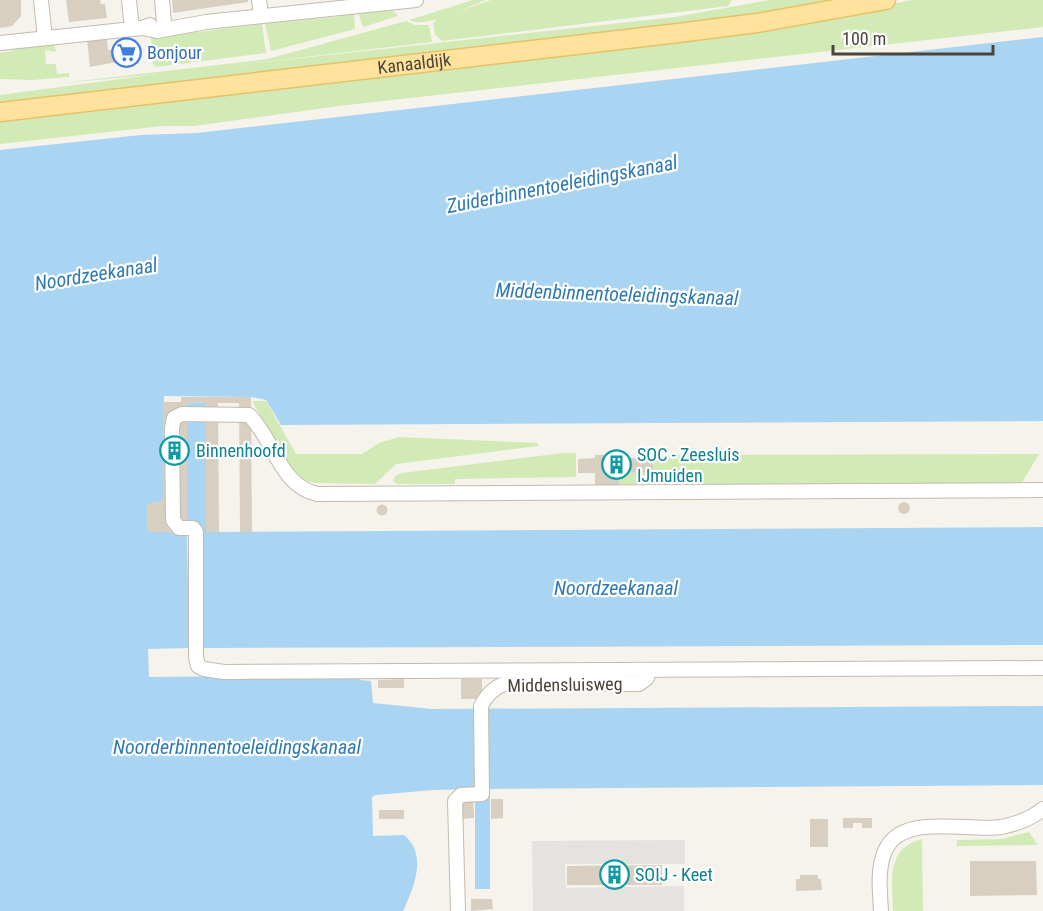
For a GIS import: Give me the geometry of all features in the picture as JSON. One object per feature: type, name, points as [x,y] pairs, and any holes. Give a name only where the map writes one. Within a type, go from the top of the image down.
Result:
[{"type":"main road","name":"Kanaaldijk","points":[[828,9],[850,0]]},
{"type":"main road","name":"Kanaaldijk","points":[[0,112],[670,34],[757,23],[886,0]]},
{"type":"street","points":[[41,0],[45,38]]},
{"type":"street","points":[[129,0],[137,28]]},
{"type":"street","points":[[162,0],[164,22]]},
{"type":"street","points":[[260,0],[261,16]]},
{"type":"street","points":[[137,28],[157,31],[188,24],[353,3],[416,0]]},
{"type":"street","points":[[0,43],[137,28],[164,22],[188,24]]},
{"type":"street","points":[[1043,490],[317,494],[302,491],[293,482],[260,426],[249,416],[182,414],[174,418],[172,428],[172,514],[175,525],[192,528],[196,532],[197,651],[198,666],[204,669],[224,672],[1043,668]]},
{"type":"street","name":"Middensluisweg","points":[[458,911],[455,801],[461,795],[482,794],[481,706],[497,686],[504,684],[639,684],[646,678],[649,670]]},
{"type":"street","points":[[881,911],[880,866],[885,850],[894,836],[912,827],[998,827],[1029,819],[1043,809]]},
{"type":"green space","points":[[473,0],[486,0],[425,22],[409,20]]},
{"type":"green space","points":[[491,0],[732,0],[728,6],[442,41],[435,35],[433,23],[437,19]]},
{"type":"green space","points":[[770,0],[831,0],[757,16],[0,106],[0,95],[158,74],[54,84],[268,59],[406,21],[415,25],[429,25],[432,42],[219,67],[675,17]]},
{"type":"green space","points":[[912,0],[1043,0],[1043,27],[339,106],[194,126],[163,126],[0,144],[0,119],[810,20]]},
{"type":"green space","points":[[354,11],[355,29],[271,51],[265,23],[336,17]]},
{"type":"green space","points":[[393,11],[398,16],[363,27],[358,12]]},
{"type":"green space","points":[[262,24],[266,53],[156,67],[153,64],[151,36],[192,28],[197,32]]},
{"type":"green space","points":[[54,43],[56,52],[45,50],[46,64],[56,64],[57,74],[69,73],[69,77],[32,80],[0,79],[0,53],[12,51],[15,46]]},
{"type":"green space","points":[[252,401],[266,401],[296,454],[362,454],[379,443],[399,437],[538,443],[538,446],[396,464],[375,484],[315,483],[303,480],[292,470]]},
{"type":"green space","points":[[576,453],[576,477],[455,479],[455,484],[397,484],[393,481],[395,476],[402,473]]},
{"type":"green space","points":[[1039,454],[1020,486],[614,484],[614,480],[620,479],[620,472],[652,472],[652,455]]},
{"type":"green space","points":[[1029,832],[1038,845],[957,846],[957,840],[1002,839]]},
{"type":"green space","points":[[922,839],[923,911],[893,911],[892,877],[897,858],[902,850]]},
{"type":"shaded area","points":[[685,840],[685,864],[565,864],[566,888],[684,886],[684,911],[533,911],[532,841]]},
{"type":"water","points":[[1043,37],[1043,421],[281,425],[266,400],[251,397],[164,396],[163,500],[147,505],[147,531],[187,532],[187,403],[206,402],[207,532],[1043,527],[1043,645],[204,648],[203,532],[187,533],[189,648],[148,649],[149,677],[360,675],[360,680],[371,681],[373,703],[432,709],[1043,706],[1043,785],[490,789],[490,889],[475,889],[475,789],[376,795],[372,797],[373,836],[404,835],[416,852],[417,872],[403,911],[0,911],[0,150],[141,135],[197,133]]},
{"type":"building","points":[[0,0],[21,0],[21,16],[12,26],[0,28]]},
{"type":"building","points":[[66,0],[100,0],[101,4],[105,4],[107,18],[69,22]]},
{"type":"building","points":[[172,0],[248,0],[248,2],[173,13]]},
{"type":"building","points":[[107,38],[108,50],[137,47],[139,64],[122,65],[122,61],[90,67],[87,40]]},
{"type":"building","name":"Binnenhoofd","points":[[181,397],[251,397],[252,532],[240,532],[239,403],[218,403],[219,532],[206,532],[206,402],[187,403],[187,532],[147,532],[147,505],[163,500],[163,402],[181,402]]},
{"type":"building","name":"SOC - Zeesluis IJmuiden","points":[[595,455],[653,458],[653,472],[619,473],[619,485],[595,486],[595,473],[578,473],[578,459],[595,458]]},
{"type":"building","points":[[904,502],[910,508],[904,514],[898,508]]},
{"type":"building","points":[[382,504],[388,510],[382,516],[376,510]]},
{"type":"building","points":[[404,679],[404,688],[378,688],[378,680]]},
{"type":"building","points":[[461,679],[482,679],[482,699],[461,699]]},
{"type":"building","points":[[461,799],[473,799],[474,818],[462,819]]},
{"type":"building","points":[[491,799],[503,799],[503,818],[491,819]]},
{"type":"building","points":[[379,810],[404,810],[404,819],[379,819]]},
{"type":"building","points":[[843,818],[872,818],[872,828],[862,828],[862,823],[853,823],[853,828],[843,828]]},
{"type":"building","points":[[810,819],[828,819],[828,847],[810,847]]},
{"type":"building","points":[[970,861],[1036,861],[1037,895],[970,896]]},
{"type":"building","name":"SOIJ - Keet","points":[[662,865],[662,885],[567,885],[567,866]]},
{"type":"building","points":[[800,875],[818,875],[818,879],[821,879],[822,890],[796,891],[796,879],[800,879]]},
{"type":"building","points":[[471,899],[492,899],[493,909],[471,911]]},
{"type":"place","name":"Bonjour","points":[[126,53]]},
{"type":"place","name":"Binnenhoofd","points":[[175,451]]},
{"type":"place","name":"SOC - Zeesluis IJmuiden","points":[[616,465]]},
{"type":"place","name":"SOIJ - Keet","points":[[614,875]]},
{"type":"water label","name":"Zuiderbinnentoeleidingskanaal","points":[[562,184]]},
{"type":"water label","name":"Noordzeekanaal","points":[[96,274]]},
{"type":"water label","name":"Middenbinnentoeleidingskanaal","points":[[617,294]]},
{"type":"water label","name":"Noordzeekanaal","points":[[616,588]]},
{"type":"water label","name":"Noorderbinnentoeleidingskanaal","points":[[237,747]]}]
